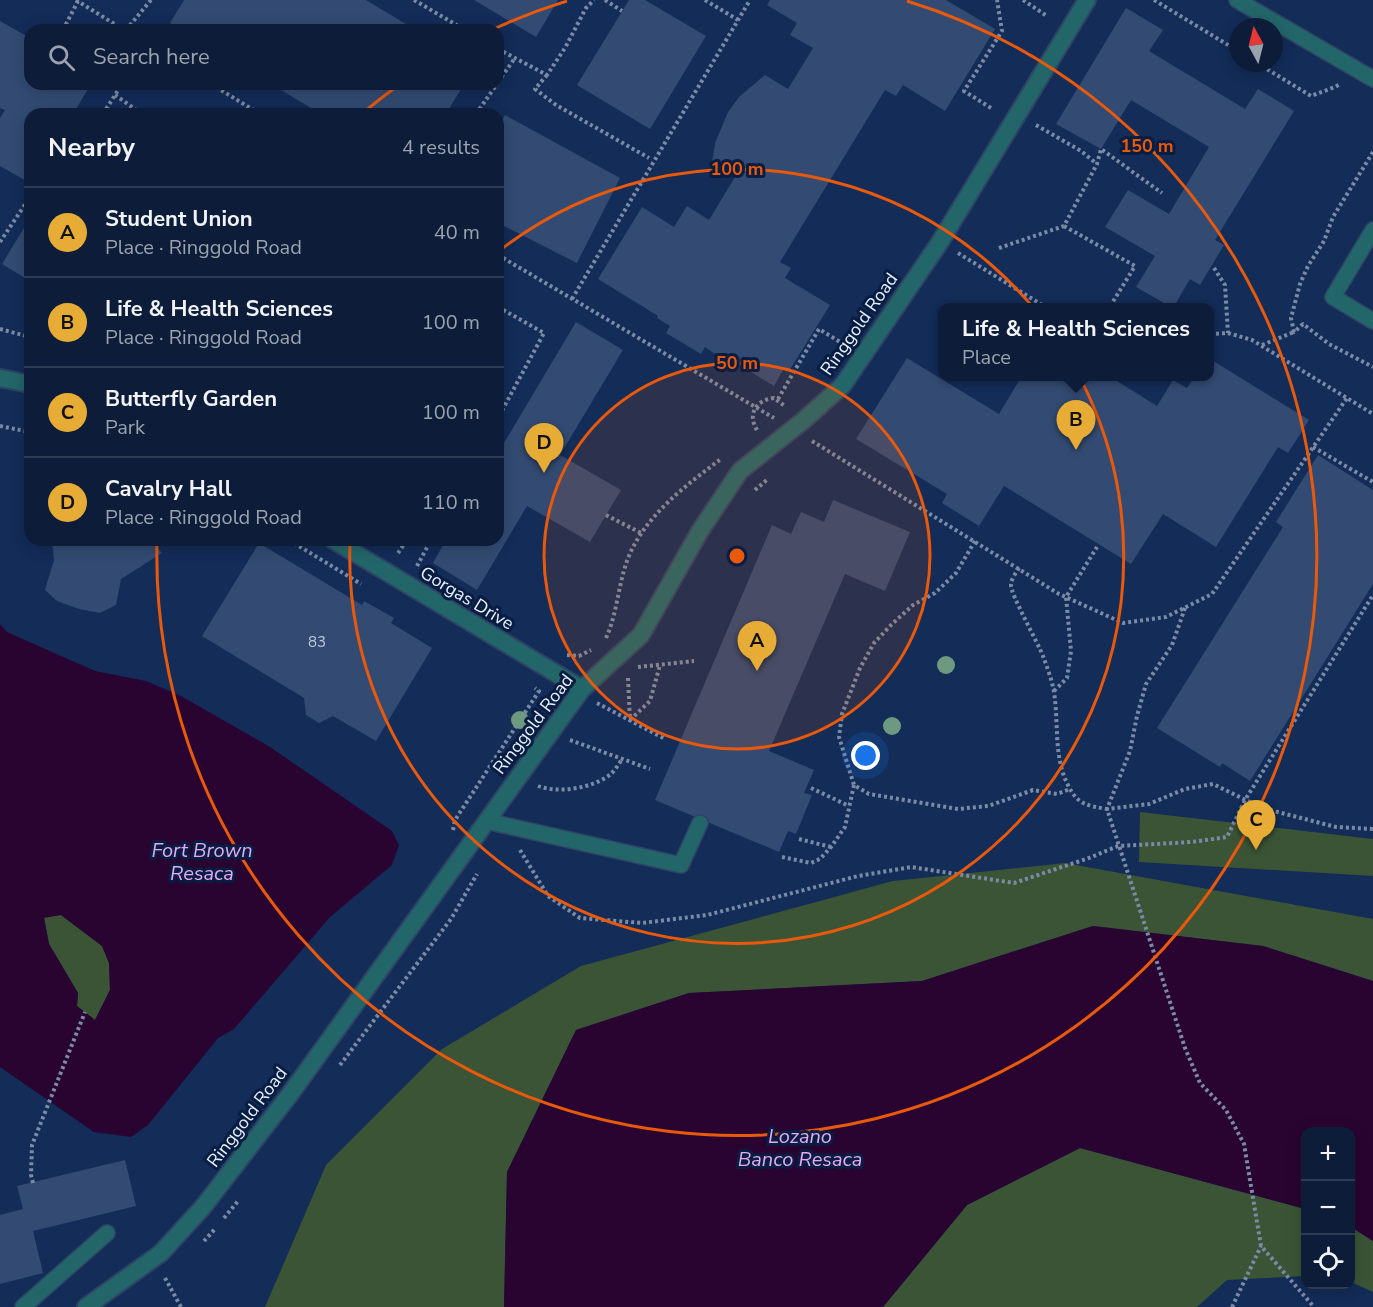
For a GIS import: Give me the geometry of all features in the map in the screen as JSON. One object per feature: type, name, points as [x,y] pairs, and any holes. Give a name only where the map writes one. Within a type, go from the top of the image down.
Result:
[{"type":"street","name":"Ringgold Road","points":[[86,1307],[161,1253],[203,1207],[291,1093],[486,821],[588,695],[641,635],[700,531],[740,471],[804,420],[843,385],[940,242],[1087,0]]},
{"type":"street","points":[[0,378],[24,383]]},
{"type":"street","name":"Gorgas Drive","points":[[343,546],[588,695]]},
{"type":"lane","points":[[1237,0],[1373,79]]},
{"type":"lane","points":[[1373,230],[1333,297],[1373,321]]},
{"type":"lane","points":[[486,821],[681,865],[700,823]]},
{"type":"lane","points":[[23,1307],[107,1233]]},
{"type":"path","points":[[66,24],[77,0],[115,24]]},
{"type":"path","points":[[130,24],[151,0]]},
{"type":"path","points":[[414,0],[455,24]]},
{"type":"path","points":[[594,0],[585,8],[565,48],[535,89],[556,105],[649,158]]},
{"type":"path","points":[[605,0],[622,11]]},
{"type":"path","points":[[705,0],[738,20]]},
{"type":"path","points":[[572,299],[750,0]]},
{"type":"path","points":[[991,108],[964,91],[1002,31],[996,0]]},
{"type":"path","points":[[1023,0],[1047,16]]},
{"type":"path","points":[[1154,0],[1229,46]]},
{"type":"path","points":[[504,52],[547,75]]},
{"type":"path","points":[[504,73],[515,58]]},
{"type":"path","points":[[1272,72],[1311,96],[1335,87],[1357,70]]},
{"type":"path","points":[[107,108],[118,90]]},
{"type":"path","points":[[221,90],[250,108]]},
{"type":"path","points":[[480,108],[492,90]]},
{"type":"path","points":[[115,95],[133,108]]},
{"type":"path","points":[[1033,123],[1097,164]]},
{"type":"path","points":[[999,248],[1064,226],[1097,164],[1101,149],[1162,193]]},
{"type":"path","points":[[0,242],[24,205]]},
{"type":"path","points":[[1064,226],[1135,266],[1112,303]]},
{"type":"path","points":[[953,250],[1039,303]]},
{"type":"path","points":[[504,259],[774,418],[748,438]]},
{"type":"path","points":[[1214,268],[1225,285],[1228,333]]},
{"type":"path","points":[[504,310],[544,333],[504,407]]},
{"type":"path","points":[[0,329],[24,335]]},
{"type":"path","points":[[778,399],[819,329],[845,345]]},
{"type":"path","points":[[1261,346],[1294,332]]},
{"type":"path","points":[[1214,334],[1228,333],[1252,340],[1373,414]]},
{"type":"path","points":[[758,431],[753,424],[752,416],[755,407],[765,399],[774,398],[786,406]]},
{"type":"path","points":[[812,441],[1066,597],[1123,622],[1166,617],[1212,594],[1347,398]]},
{"type":"path","points":[[0,426],[24,431]]},
{"type":"path","points":[[1314,447],[1373,482]]},
{"type":"path","points":[[604,641],[609,631],[627,562],[641,533],[650,520],[702,472],[730,452]]},
{"type":"path","points":[[606,514],[641,533]]},
{"type":"path","points":[[782,857],[811,863],[820,859],[831,848],[845,827],[854,786],[839,737],[842,714],[860,668],[874,643],[892,624],[956,573],[975,541]]},
{"type":"path","points":[[299,546],[363,585]]},
{"type":"path","points":[[399,554],[404,546]]},
{"type":"path","points":[[417,566],[428,546]]},
{"type":"path","points":[[390,547],[406,559]]},
{"type":"path","points":[[1054,691],[1067,678],[1069,669],[1071,651],[1066,597],[1097,547]]},
{"type":"path","points":[[411,562],[425,571]]},
{"type":"path","points":[[1019,568],[1011,583],[1012,593],[1025,615],[1043,656],[1054,691],[1060,767],[1070,789],[1084,805],[1107,809],[1149,804],[1185,789],[1213,784],[1262,808],[1336,827],[1373,829]]},
{"type":"path","points":[[506,826],[548,897],[580,918],[642,923],[707,915],[858,876],[911,867],[1014,883],[1118,846],[1192,842],[1227,837],[1245,800],[1373,595]]},
{"type":"path","points":[[1186,608],[1172,645],[1146,684],[1130,751],[1107,809],[1185,1048],[1200,1083],[1226,1110],[1244,1144],[1261,1246],[1314,1307]]},
{"type":"path","points":[[565,655],[579,656],[596,648]]},
{"type":"path","points":[[637,667],[694,661]]},
{"type":"path","points":[[630,720],[650,701],[660,665]]},
{"type":"path","points":[[628,678],[630,720]]},
{"type":"path","points":[[453,832],[455,820],[539,691],[529,684]]},
{"type":"path","points":[[588,695],[665,739]]},
{"type":"path","points":[[564,737],[650,769]]},
{"type":"path","points":[[533,784],[548,790],[578,788],[598,782],[612,773],[622,759]]},
{"type":"path","points":[[854,786],[869,794],[958,809],[988,806],[1033,790],[1057,794],[1070,789]]},
{"type":"path","points":[[811,788],[849,806]]},
{"type":"path","points":[[799,839],[831,848]]},
{"type":"path","points":[[33,1183],[32,1145],[85,1012]]},
{"type":"path","points":[[1232,1307],[1261,1246]]},
{"type":"path","points":[[165,1278],[181,1307]]},
{"type":"shaded area","points":[[0,0],[1373,0],[1373,1307],[0,1307]]},
{"type":"green space","points":[[1140,812],[1373,839],[1373,876],[1139,862]]},
{"type":"green space","points":[[1065,863],[1373,919],[1373,981],[1263,946],[1093,926],[922,981],[689,993],[576,1030],[507,1172],[504,1307],[265,1307],[326,1165],[442,1049],[581,966],[893,881]]},
{"type":"green space","points":[[61,915],[102,946],[109,963],[110,990],[95,1020],[77,1006],[78,993],[49,944],[44,917]]},
{"type":"green space","points":[[1080,1148],[1301,1208],[1301,1276],[1227,1280],[1197,1307],[883,1307],[967,1205]]},
{"type":"green space","points":[[1355,1230],[1373,1241],[1373,1292],[1355,1284]]},
{"type":"water","name":"Fort Brown Resaca","points":[[0,624],[7,632],[95,671],[146,681],[181,696],[270,747],[392,831],[399,845],[392,865],[330,917],[234,1029],[218,1038],[148,1125],[131,1137],[94,1132],[0,1067]],"holes":[[[61,915],[102,946],[109,963],[110,990],[95,1020],[77,1006],[78,993],[49,944],[44,918]]]},
{"type":"water","name":"Lozano Banco Resaca","points":[[1093,926],[1263,946],[1373,981],[1373,1241],[1355,1230],[1355,1127],[1301,1127],[1301,1208],[1080,1148],[967,1205],[883,1307],[504,1307],[507,1172],[576,1030],[689,993],[922,981]]},
{"type":"building","points":[[184,0],[366,0],[406,24],[172,24],[170,23]]},
{"type":"building","points":[[474,0],[558,0],[536,37]]},
{"type":"building","points":[[629,0],[645,0],[706,36],[650,129],[577,85]]},
{"type":"building","points":[[770,0],[946,0],[995,29],[945,111],[903,85],[896,96],[885,90],[780,262],[791,268],[785,278],[830,305],[789,371],[784,368],[774,386],[720,353],[718,356],[705,347],[701,354],[666,333],[670,326],[657,318],[658,316],[598,279],[642,207],[674,227],[687,206],[709,220],[735,177],[712,163],[715,143],[728,112],[739,97],[765,75],[788,89],[813,48],[790,35],[797,23],[767,5]]},
{"type":"building","points":[[1126,8],[1163,30],[1149,51],[1245,109],[1258,89],[1294,111],[1215,240],[1224,245],[1200,285],[1190,279],[1176,303],[1164,303],[1136,287],[1155,256],[1105,227],[1128,190],[1169,214],[1209,147],[1131,100],[1101,149],[1056,124]]},
{"type":"building","points":[[0,21],[24,35],[24,90],[87,90],[77,108],[24,108],[24,180],[0,166],[0,118],[5,110],[0,108]]},
{"type":"building","points":[[281,90],[460,90],[450,108],[311,108]]},
{"type":"building","points":[[505,115],[620,178],[577,263],[504,226]]},
{"type":"building","points":[[24,228],[24,277],[2,264]]},
{"type":"building","points":[[576,322],[623,350],[560,455],[621,490],[590,542],[527,506],[504,545],[504,443]]},
{"type":"building","points":[[907,358],[938,377],[938,381],[945,381],[999,414],[1019,381],[1117,381],[1157,406],[1172,381],[1187,388],[1192,381],[1214,381],[1214,361],[1309,420],[1288,453],[1278,447],[1216,547],[1163,514],[1131,564],[1004,486],[979,526],[942,503],[947,494],[856,439]]},
{"type":"building","points":[[1318,455],[1373,490],[1373,584],[1250,781],[1222,763],[1220,767],[1157,728],[1283,527],[1276,522]]},
{"type":"building","points":[[833,500],[910,532],[885,591],[845,574],[769,751],[814,770],[804,793],[812,795],[796,834],[788,831],[779,852],[655,800],[772,525],[791,534],[801,512],[824,522]]},
{"type":"building","points":[[53,546],[156,546],[162,553],[121,579],[116,605],[100,613],[57,601],[45,590],[54,560]]},
{"type":"building","points":[[257,546],[264,546],[362,605],[364,601],[394,618],[391,623],[432,648],[376,741],[333,716],[319,723],[306,715],[304,698],[202,636]]},
{"type":"building","points":[[443,546],[503,546],[477,590],[433,563]]},
{"type":"building","points":[[125,1160],[136,1206],[33,1231],[43,1273],[0,1284],[0,1215],[23,1209],[17,1186]]},
{"type":"place","name":"Life & Health Sciences","points":[[1076,450]]},
{"type":"place","name":"Cavalry Hall","points":[[544,473]]},
{"type":"place","name":"Student Union","points":[[757,671]]},
{"type":"place","name":"Butterfly Garden","points":[[1256,850]]}]
